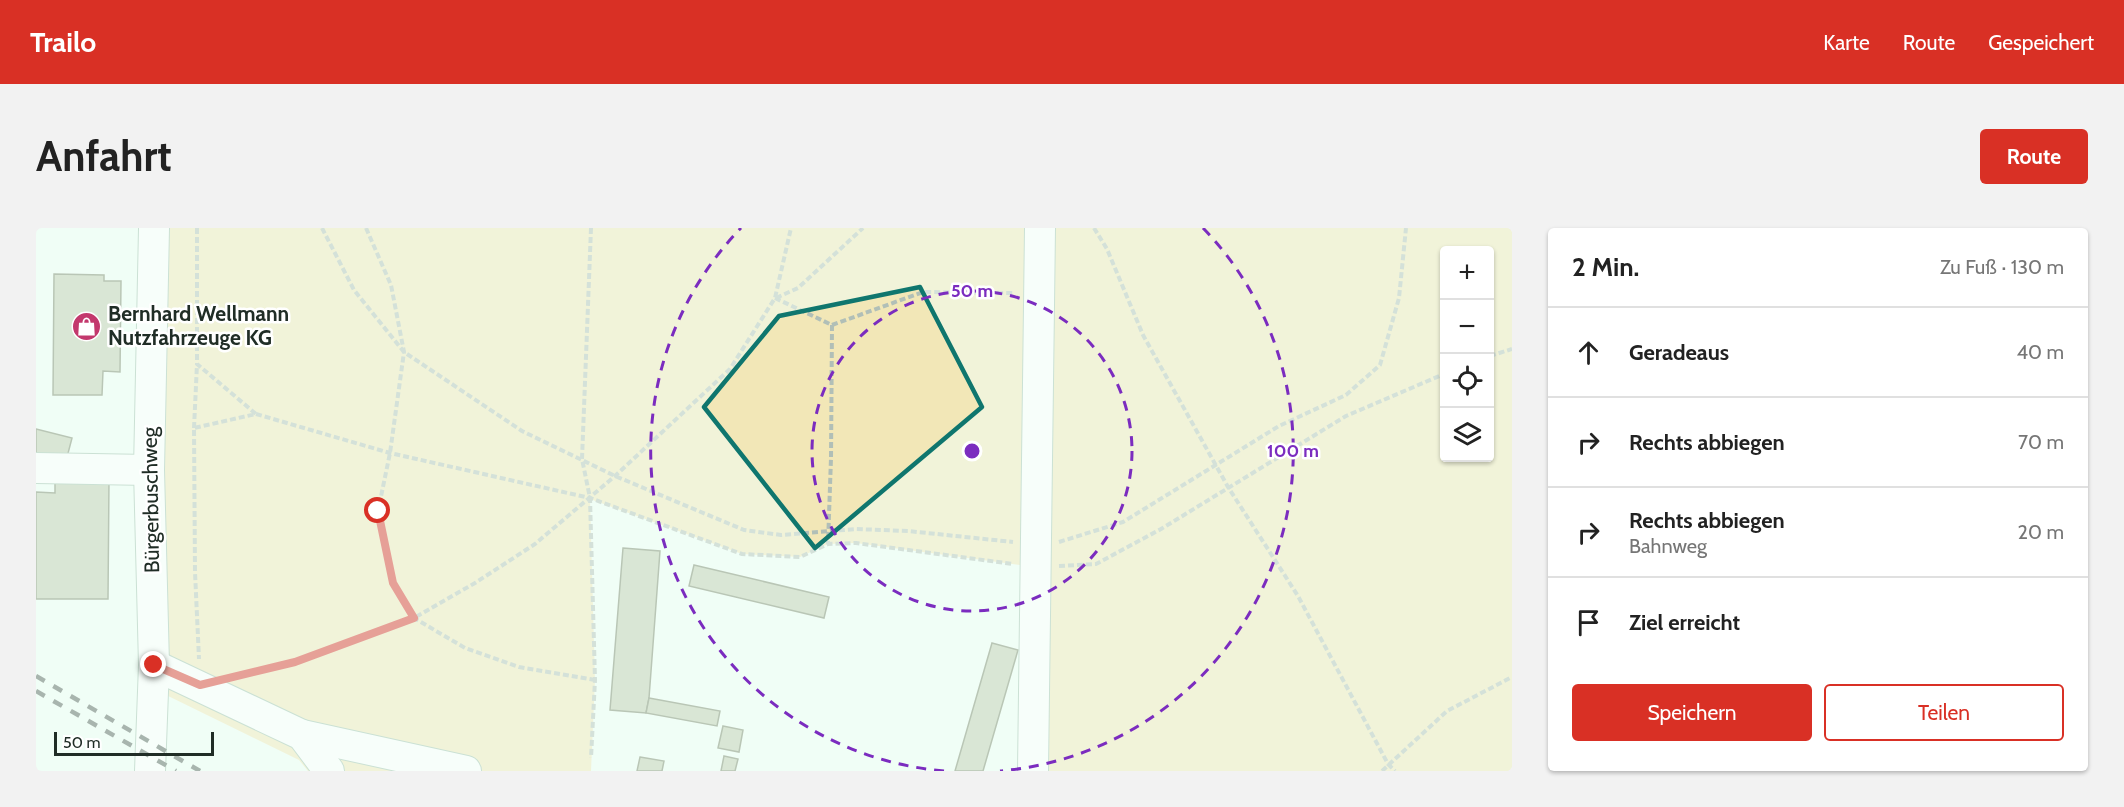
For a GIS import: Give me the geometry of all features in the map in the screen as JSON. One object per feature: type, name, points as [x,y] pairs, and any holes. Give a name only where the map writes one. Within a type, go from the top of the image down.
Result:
[{"type":"street","name":"Bürgerbuschweg","points":[[150,771],[154,665],[150,470],[154,228]]},
{"type":"street","points":[[1033,771],[1040,228]]},
{"type":"street","points":[[36,468],[150,470]]},
{"type":"street","points":[[154,665],[302,735],[466,771]]},
{"type":"street","points":[[302,735],[329,771]]},
{"type":"path","points":[[197,228],[197,364],[194,428],[195,572],[200,685],[295,662],[414,618],[475,583],[535,544],[615,476],[730,369],[775,298],[791,228]]},
{"type":"path","points":[[322,228],[354,290],[404,352],[480,405],[522,431],[615,476],[744,530],[781,535],[856,529],[908,531],[1096,564],[1161,529],[1346,416],[1440,376]]},
{"type":"path","points":[[366,228],[391,285],[404,352],[390,453],[378,511],[393,583],[414,618],[465,648],[519,667],[595,680]]},
{"type":"path","points":[[591,228],[582,459],[590,498],[595,680],[591,758]]},
{"type":"path","points":[[775,298],[798,288],[863,228]]},
{"type":"path","points":[[1094,228],[1107,249],[1143,336],[1228,487],[1298,596],[1388,764],[1395,771]]},
{"type":"path","points":[[197,364],[256,414],[390,453],[590,498],[742,554],[800,556],[828,544],[856,543],[1035,555],[1063,542],[1123,522],[1279,426],[1346,395],[1380,365],[1400,298],[1406,228]]},
{"type":"path","points":[[775,298],[831,325],[923,292],[1039,294]]},
{"type":"path","points":[[828,544],[831,459],[831,325]]},
{"type":"path","points":[[1494,355],[1512,349]]},
{"type":"path","points":[[194,428],[256,414]]},
{"type":"path","points":[[1382,771],[1447,711],[1512,676]]},
{"type":"highlighted area","points":[[920,287],[982,407],[815,548],[704,407],[779,316]]},
{"type":"shaded area","points":[[161,228],[1512,228],[1512,771],[1033,771],[1034,567],[856,543],[828,544],[800,557],[742,554],[590,499],[595,680],[591,771],[308,771],[299,760],[162,693]]},
{"type":"building","name":"Bernhard Wellmann Nutzfahrzeuge KG","points":[[54,274],[104,275],[104,281],[121,281],[120,372],[103,371],[102,395],[53,395]]},
{"type":"building","points":[[36,429],[72,438],[66,461],[36,460]]},
{"type":"building","points":[[55,479],[109,480],[108,599],[36,599],[36,492],[55,493]]},
{"type":"building","points":[[623,548],[660,551],[646,713],[610,710]]},
{"type":"building","points":[[694,565],[829,597],[824,618],[689,586]]},
{"type":"building","points":[[992,643],[1018,650],[983,771],[955,771]]},
{"type":"building","points":[[649,698],[720,711],[717,726],[646,713]]},
{"type":"building","points":[[723,726],[743,730],[739,752],[718,748]]},
{"type":"building","points":[[724,756],[738,759],[735,771],[721,771]]},
{"type":"building","points":[[640,757],[664,761],[662,771],[637,771]]},
{"type":"railway","points":[[36,676],[200,771]]},
{"type":"railway","points":[[36,691],[176,771]]},
{"type":"place","name":"Bernhard Wellmann Nutzfahrzeuge KG","points":[[87,326]]},
{"type":"route","points":[[154,665],[200,685],[295,662],[414,618],[393,583],[378,511]]}]
